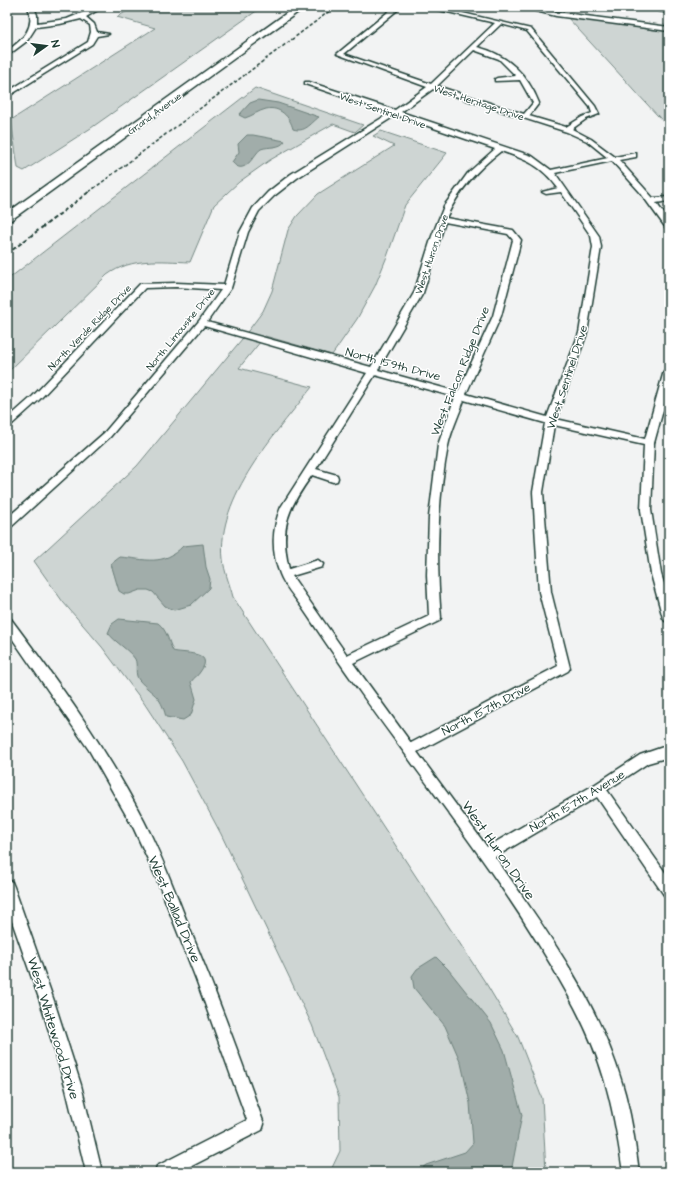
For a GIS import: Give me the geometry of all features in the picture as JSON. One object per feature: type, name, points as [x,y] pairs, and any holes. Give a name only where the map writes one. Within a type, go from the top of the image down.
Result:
[{"type":"highway","name":"Grand Avenue","points":[[7,218],[301,7]]},
{"type":"highway","points":[[654,7],[669,10]]},
{"type":"highway","name":"Grand Avenue","points":[[7,206],[274,15]]},
{"type":"street","points":[[7,54],[25,40],[34,25],[34,14],[31,7]]},
{"type":"street","points":[[34,25],[59,24],[82,17],[100,7]]},
{"type":"street","name":"West Heritage Drive","points":[[398,7],[340,54],[432,87],[566,130],[588,140],[614,159],[651,201],[669,226]]},
{"type":"street","points":[[429,7],[500,22],[529,30],[593,107],[596,114],[584,118],[566,130]]},
{"type":"street","points":[[523,7],[556,14],[669,29]]},
{"type":"street","points":[[82,17],[88,19],[93,25],[95,34]]},
{"type":"street","name":"North Limousine Drive","points":[[7,524],[107,435],[202,323],[228,288],[244,232],[256,210],[271,194],[294,176],[394,114],[432,87],[500,22]]},
{"type":"street","points":[[95,34],[106,34]]},
{"type":"street","points":[[7,95],[84,48],[95,34]]},
{"type":"street","points":[[473,48],[485,50],[502,57],[510,64],[532,92],[536,103],[525,117]]},
{"type":"street","points":[[497,80],[521,78]]},
{"type":"street","name":"West Sentinel Drive","points":[[307,83],[394,114],[529,158],[550,172],[595,236],[597,247],[583,333],[550,421],[538,492],[545,592],[564,668]]},
{"type":"street","name":"West Huron Drive","points":[[499,149],[487,157],[470,175],[452,200],[442,219],[421,288],[374,371],[310,471],[293,492],[280,521],[278,533],[280,552],[285,574],[409,750],[486,854],[548,946],[575,991],[595,1030],[611,1070],[624,1119],[631,1172]]},
{"type":"street","points":[[550,172],[633,155]]},
{"type":"street","points":[[546,192],[562,190]]},
{"type":"street","points":[[651,201],[669,199]]},
{"type":"street","name":"West Falcon Ridge Drive","points":[[346,661],[436,618],[432,575],[434,517],[443,445],[461,395],[497,316],[517,240],[510,232],[497,231],[442,219]]},
{"type":"street","name":"North Verde Ridge Drive","points":[[7,424],[36,398],[143,286],[176,285],[228,288]]},
{"type":"street","name":"North 159th Drive","points":[[202,323],[550,421],[649,443]]},
{"type":"street","points":[[669,371],[665,400],[649,443],[646,510],[649,540],[656,574],[669,618]]},
{"type":"street","points":[[310,471],[333,478]]},
{"type":"street","points":[[285,574],[318,564]]},
{"type":"street","name":"West Ballad Drive","points":[[7,622],[76,720],[113,777],[139,826],[165,883],[216,1010],[256,1124],[163,1172]]},
{"type":"street","name":"North 157th Drive","points":[[409,750],[564,668]]},
{"type":"street","name":"North 157th Avenue","points":[[486,854],[599,789],[644,759],[669,751]]},
{"type":"street","points":[[599,789],[669,890]]},
{"type":"street","name":"West Whitewood Drive","points":[[7,887],[47,1001],[69,1071],[94,1172]]},
{"type":"shaded area","points":[[134,7],[262,7],[91,128],[24,171],[18,168],[11,120],[155,28],[117,17]]},
{"type":"shaded area","points":[[567,17],[669,30],[669,128]]},
{"type":"shaded area","points":[[255,88],[363,125],[355,132],[333,124],[270,160],[239,182],[214,205],[190,262],[147,261],[126,265],[107,275],[7,373],[7,280]]},
{"type":"shaded area","points":[[258,100],[278,103],[319,117],[304,129],[297,130],[293,129],[284,113],[276,109],[266,109],[245,118],[239,115],[250,103]]},
{"type":"shaded area","points":[[381,131],[447,153],[405,205],[375,286],[357,319],[332,355],[265,336],[239,368],[312,387],[266,445],[251,467],[239,489],[229,512],[223,536],[223,559],[233,597],[487,985],[518,1037],[542,1098],[546,1172],[330,1172],[340,1151],[339,1097],[312,1025],[221,834],[182,761],[144,703],[102,647],[63,602],[34,561],[137,466],[242,339],[263,311],[272,291],[288,230],[297,216],[318,194],[394,146],[373,136]]},
{"type":"shaded area","points":[[247,135],[285,141],[283,144],[277,146],[261,149],[245,166],[237,166],[232,162],[239,152],[238,144]]},
{"type":"shaded area","points":[[203,544],[206,567],[210,579],[209,588],[191,605],[174,610],[165,606],[153,592],[148,590],[140,590],[129,594],[124,594],[119,591],[111,564],[120,557],[146,560],[161,559],[176,553],[183,546]]},
{"type":"shaded area","points":[[119,619],[158,623],[165,632],[173,651],[196,654],[201,656],[204,660],[204,665],[200,672],[191,682],[196,699],[191,715],[183,720],[166,717],[159,699],[139,680],[136,672],[135,659],[108,633],[112,624]]},
{"type":"shaded area","points":[[436,957],[448,969],[491,1023],[504,1050],[522,1115],[511,1172],[417,1172],[426,1165],[465,1152],[473,1143],[470,1103],[461,1063],[445,1026],[414,988],[412,976],[417,969]]},
{"type":"railway","points":[[89,192],[335,7]]},
{"type":"railway","points":[[7,254],[90,191]]}]
